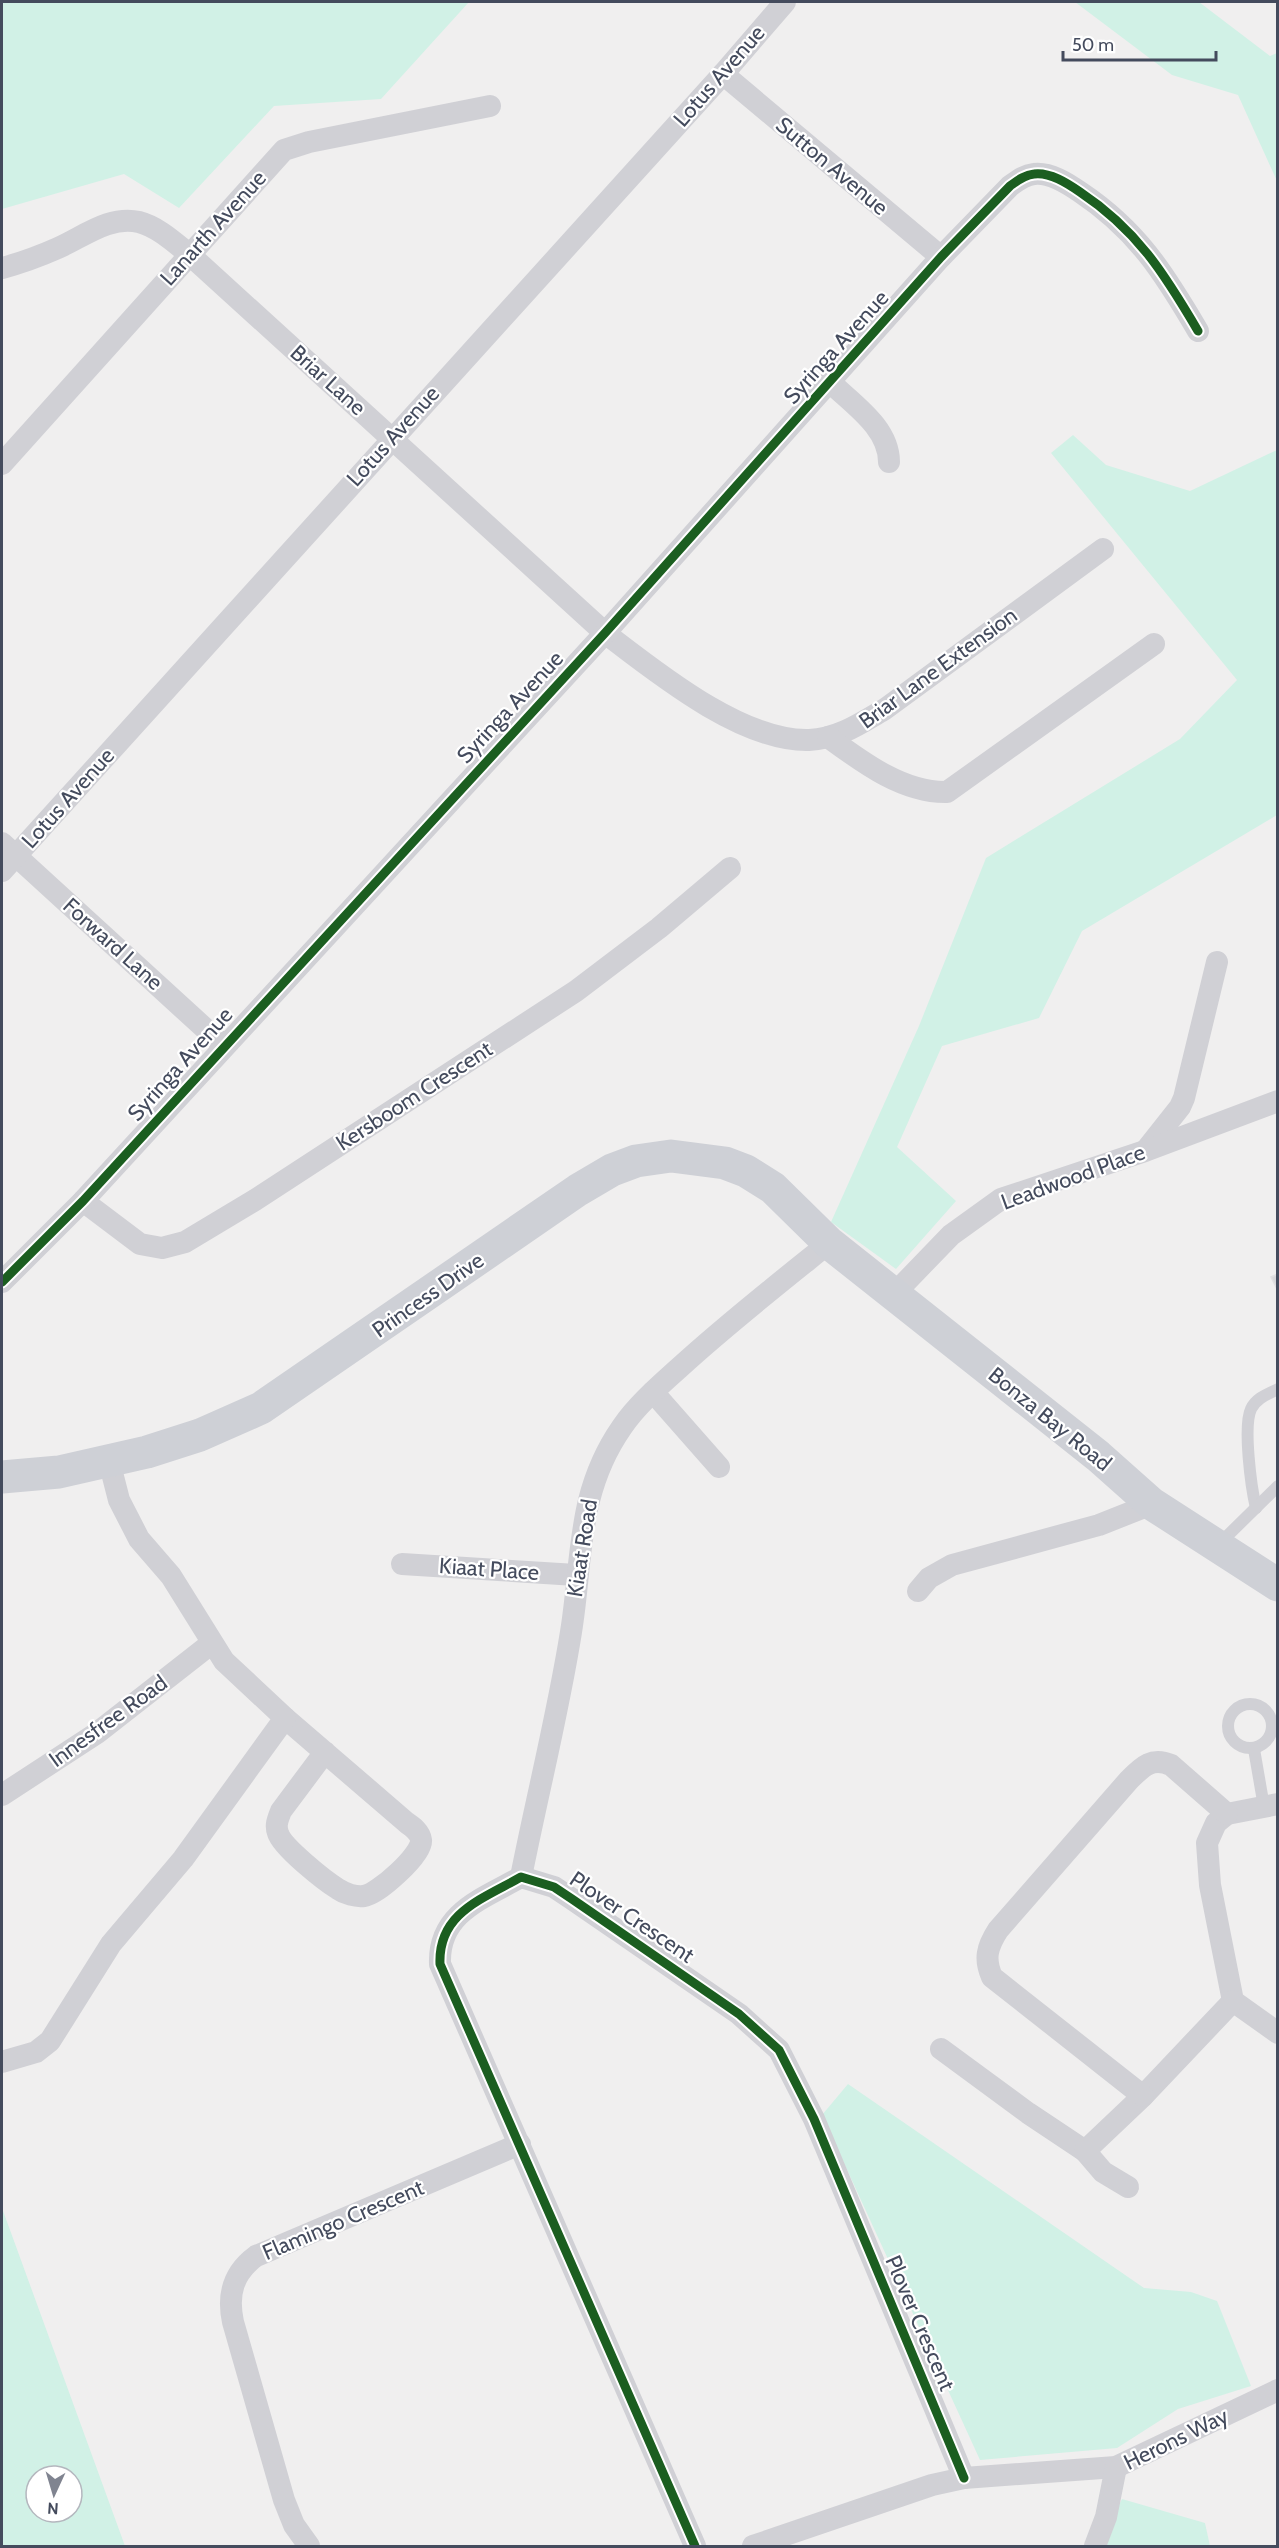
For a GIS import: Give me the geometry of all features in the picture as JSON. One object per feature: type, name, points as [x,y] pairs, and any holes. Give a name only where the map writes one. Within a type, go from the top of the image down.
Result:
[{"type":"street","name":"Lotus Avenue","points":[[6,856],[392,438],[723,74],[785,2]]},
{"type":"street","name":"Sutton Avenue","points":[[723,74],[941,257]]},
{"type":"street","name":"Lanarth Avenue","points":[[2,464],[284,150],[309,142],[490,106]]},
{"type":"street","name":"Syringa Avenue","points":[[2,1282],[83,1201],[605,633],[941,257],[1010,186],[1022,177],[1035,173],[1051,176],[1099,204],[1131,232],[1162,271],[1198,332]]},
{"type":"street","name":"Briar Lane","points":[[2,268],[36,257],[99,227],[120,221],[140,222],[154,228],[189,254],[605,633]]},
{"type":"street","points":[[831,382],[875,425],[889,449],[889,462]]},
{"type":"street","name":"Briar Lane Extension","points":[[605,633],[662,677],[716,710],[763,731],[809,740],[828,737],[852,729],[885,709],[1103,549]]},
{"type":"street","points":[[828,737],[858,759],[891,777],[924,790],[947,792],[1154,644]]},
{"type":"street","name":"Forward Lane","points":[[6,856],[224,1045]]},
{"type":"street","name":"Kersboom Crescent","points":[[83,1201],[140,1244],[162,1248],[185,1242],[255,1200],[576,991],[659,928],[730,868]]},
{"type":"street","points":[[1145,1151],[1180,1107],[1184,1098],[1217,962]]},
{"type":"street","name":"Leadwood Place","points":[[894,1294],[951,1235],[1001,1199],[1145,1151],[1278,1101]]},
{"type":"street","name":"Princess Drive","points":[[2,1477],[59,1472],[147,1452],[200,1435],[261,1408],[373,1334],[578,1190],[612,1170],[636,1161],[671,1156],[724,1163],[746,1171],[773,1188],[829,1243]]},
{"type":"street","name":"Bonza Bay Road","points":[[829,1243],[1098,1456],[1152,1504],[1278,1585]]},
{"type":"street","name":"Kiaat Road","points":[[521,1877],[572,1630],[583,1518],[597,1473],[623,1425],[653,1392],[715,1335],[829,1243]]},
{"type":"street","points":[[653,1392],[719,1467]]},
{"type":"street","points":[[109,1461],[130,1525],[154,1559],[177,1584],[212,1643],[230,1667],[285,1718],[325,1752],[417,1831],[421,1838],[417,1854],[372,1893],[351,1895],[338,1890],[290,1848],[278,1833],[277,1821],[281,1811],[325,1752]]},
{"type":"street","points":[[918,1591],[928,1578],[952,1566],[1099,1525],[1152,1504]]},
{"type":"street","name":"Kiaat Place","points":[[402,1564],[576,1575]]},
{"type":"street","name":"Innesfree Road","points":[[2,1796],[98,1733],[212,1643]]},
{"type":"street","points":[[2,2062],[36,2052],[50,2041],[111,1944],[183,1859],[285,1718]]},
{"type":"street","points":[[1143,2096],[992,1977],[986,1960],[987,1949],[998,1930],[1129,1780],[1145,1765],[1161,1760],[1172,1765],[1227,1814]]},
{"type":"street","points":[[1271,1805],[1227,1814],[1210,1832],[1206,1857],[1233,2001],[1278,2032]]},
{"type":"street","points":[[521,1877],[470,1906],[453,1919],[439,1946],[440,1964],[695,2547]]},
{"type":"street","name":"Plover Crescent","points":[[521,1877],[554,1887],[572,1899],[739,2014],[779,2050],[814,2119],[964,2478]]},
{"type":"street","points":[[1085,2151],[1143,2096],[1233,2001]]},
{"type":"street","points":[[941,2049],[1028,2113],[1085,2151],[1103,2172],[1128,2187]]},
{"type":"street","name":"Flamingo Crescent","points":[[309,2547],[294,2525],[284,2500],[233,2322],[230,2294],[239,2273],[256,2256],[520,2144]]},
{"type":"street","name":"Herons Way","points":[[1095,2547],[1106,2517],[1116,2468],[1278,2390]]},
{"type":"street","points":[[753,2547],[921,2489],[964,2478],[1116,2468]]},
{"type":"lane","points":[[1256,1508],[1251,1488],[1249,1415],[1256,1401],[1278,1389]]},
{"type":"lane","points":[[1217,1546],[1278,1486]]},
{"type":"lane","points":[[1254,1749],[1271,1805]]},
{"type":"green space","points":[[2,2],[469,2],[381,99],[274,106],[179,208],[124,174],[2,209]]},
{"type":"green space","points":[[1075,2],[1199,2],[1270,56],[1277,53],[1277,181],[1238,95],[1172,75]]},
{"type":"green space","points":[[1073,435],[1106,465],[1190,491],[1277,450],[1277,815],[1082,931],[1039,1018],[942,1046],[897,1147],[956,1201],[896,1269],[831,1222],[919,1026],[986,858],[1180,739],[1237,680],[1051,453]]},
{"type":"green space","points":[[848,2084],[1144,2288],[1191,2292],[1217,2301],[1251,2386],[1178,2409],[1117,2448],[980,2460],[822,2115]]},
{"type":"green space","points":[[2,2208],[125,2546],[2,2546]]},
{"type":"green space","points":[[1122,2499],[1205,2523],[1210,2546],[1098,2546]]},
{"type":"building","points":[[1278,1274],[1278,1291],[1271,1277]]},
{"type":"cycle path","points":[[2,1282],[83,1201],[605,633],[941,257],[1010,186],[1027,176],[1046,175],[1070,185],[1100,207],[1118,222],[1148,254],[1198,331]]},
{"type":"cycle path","points":[[695,2546],[440,1964],[441,1947],[446,1932],[454,1920],[478,1901],[521,1877],[554,1887],[572,1899],[739,2014],[779,2050],[814,2119],[964,2478]]}]
